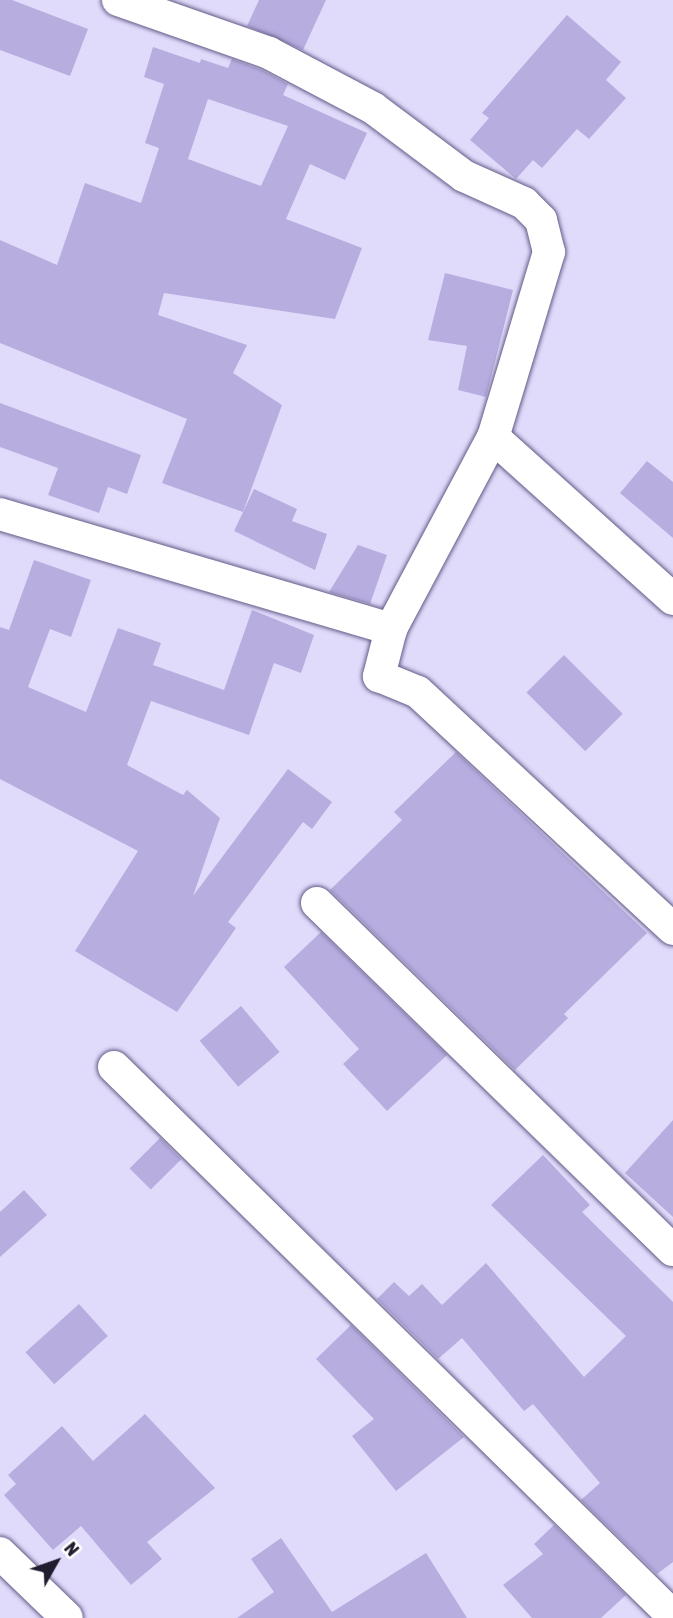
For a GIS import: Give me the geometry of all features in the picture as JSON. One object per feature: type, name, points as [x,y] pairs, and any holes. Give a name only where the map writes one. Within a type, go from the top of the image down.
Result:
[{"type":"street","points":[[118,0],[269,53],[373,108],[464,176],[524,203],[541,220],[549,252],[493,437],[391,629],[379,676],[418,692],[673,929]]},
{"type":"street","points":[[493,437],[673,599]]},
{"type":"street","points":[[0,514],[391,629]]},
{"type":"street","points":[[317,903],[673,1250]]},
{"type":"street","points":[[114,1067],[673,1616]]},
{"type":"street","points":[[0,1553],[67,1618]]},
{"type":"building","points":[[0,0],[12,0],[88,29],[70,76],[0,50]]},
{"type":"building","points":[[259,0],[326,0],[303,50],[247,26]]},
{"type":"building","points":[[567,15],[621,62],[606,80],[626,98],[589,139],[577,129],[542,168],[533,160],[516,179],[470,140],[489,118],[482,113]]},
{"type":"building","points":[[153,47],[200,63],[201,59],[228,68],[232,59],[262,70],[288,84],[283,95],[367,133],[345,180],[310,164],[286,219],[362,248],[335,319],[164,293],[158,315],[247,345],[233,373],[282,405],[243,512],[162,483],[187,419],[0,343],[0,240],[57,265],[85,183],[141,203],[159,148],[145,143],[164,84],[144,77]],"holes":[[[208,99],[288,126],[261,186],[188,159]]]},
{"type":"building","points":[[445,273],[513,290],[486,397],[458,390],[467,346],[428,340]]},
{"type":"building","points":[[0,403],[141,455],[127,494],[108,487],[99,513],[48,495],[58,468],[0,447]]},
{"type":"building","points":[[647,461],[673,482],[673,538],[620,493]]},
{"type":"building","points":[[254,489],[297,509],[292,521],[327,534],[315,570],[234,531]]},
{"type":"building","points":[[358,545],[387,555],[370,604],[329,592]]},
{"type":"building","points":[[34,560],[91,580],[71,637],[50,629],[28,687],[86,712],[118,628],[161,643],[153,665],[224,690],[252,610],[314,635],[301,673],[274,663],[249,735],[151,701],[127,765],[183,795],[187,790],[220,818],[193,896],[288,769],[332,802],[312,829],[303,822],[228,922],[236,928],[177,1012],[75,951],[138,851],[0,779],[0,627],[9,630]]},
{"type":"building","points":[[564,655],[623,714],[585,751],[527,692]]},
{"type":"building","points":[[456,752],[647,933],[564,1014],[568,1018],[515,1070],[330,890],[402,820],[394,812]]},
{"type":"building","points":[[321,932],[447,1055],[387,1111],[343,1064],[359,1049],[284,967]]},
{"type":"building","points":[[241,1006],[280,1052],[238,1087],[200,1041]]},
{"type":"building","points":[[673,1120],[673,1217],[625,1173]]},
{"type":"building","points":[[160,1138],[181,1159],[151,1190],[130,1168]]},
{"type":"building","points":[[543,1155],[590,1205],[582,1212],[673,1302],[673,1562],[657,1574],[581,1500],[600,1483],[533,1404],[524,1411],[462,1338],[438,1359],[377,1299],[394,1282],[409,1296],[422,1284],[442,1305],[486,1263],[584,1377],[626,1336],[491,1205]]},
{"type":"building","points":[[24,1190],[47,1215],[0,1257],[0,1212]]},
{"type":"building","points":[[79,1304],[108,1336],[54,1384],[25,1352]]},
{"type":"building","points":[[351,1325],[464,1437],[396,1491],[352,1436],[374,1419],[316,1359]]},
{"type":"building","points":[[145,1414],[215,1488],[147,1542],[162,1559],[131,1585],[81,1526],[53,1550],[4,1495],[16,1484],[8,1475],[62,1426],[93,1461]]},
{"type":"building","points":[[554,1525],[626,1595],[601,1618],[532,1618],[503,1585],[543,1554],[534,1544]]},
{"type":"building","points":[[281,1538],[332,1612],[426,1553],[467,1618],[237,1618],[274,1592],[251,1559]]}]
